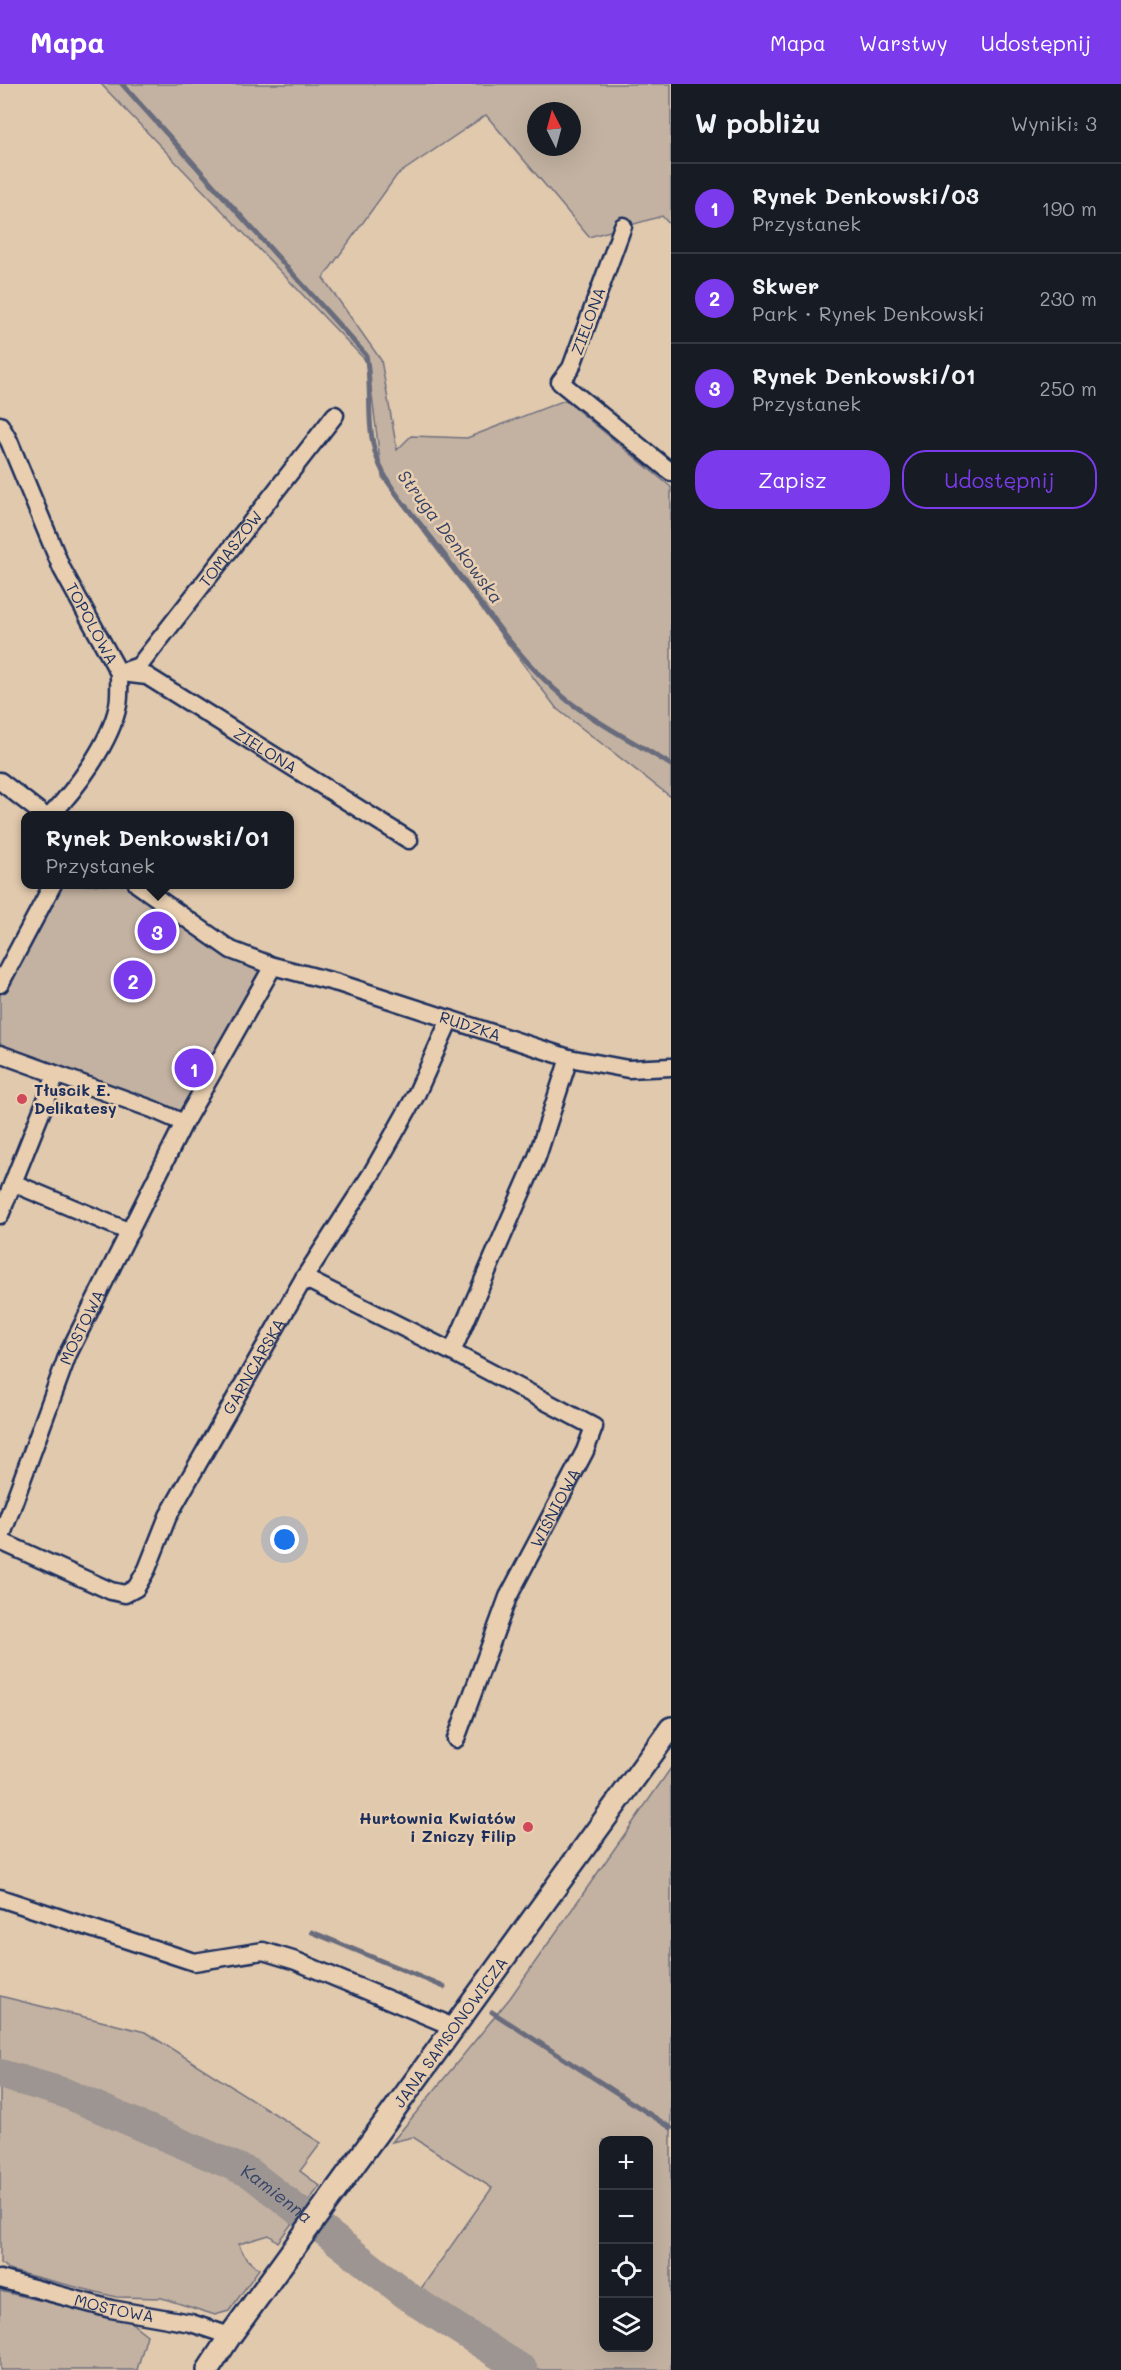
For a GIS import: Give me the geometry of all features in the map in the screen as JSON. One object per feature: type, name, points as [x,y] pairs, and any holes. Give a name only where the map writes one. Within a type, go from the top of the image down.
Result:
[{"type":"main road","name":"JANA SAMSONOWICZA","points":[[208,2370],[278,2269],[671,1728]]},
{"type":"street","name":"ZIELONA","points":[[623,225],[571,368],[560,381],[671,471]]},
{"type":"street","name":"TOMASZÓW","points":[[118,673],[139,666],[334,415]]},
{"type":"street","name":"TOPOLOWA","points":[[0,425],[9,441],[62,569],[118,673],[118,707],[109,730],[90,766],[55,811]]},
{"type":"street","name":"ZIELONA","points":[[118,673],[147,676],[409,840]]},
{"type":"street","points":[[0,781],[39,811]]},
{"type":"street","points":[[0,984],[51,889]]},
{"type":"street","name":"RUDZKA","points":[[143,889],[231,950],[273,966],[338,983],[569,1058],[628,1069],[671,1067]]},
{"type":"street","name":"MOSTOWA","points":[[0,1541],[68,1354],[184,1123],[273,966]]},
{"type":"street","name":"GARNCARSKA","points":[[0,1541],[111,1591],[125,1594],[136,1588],[147,1569],[168,1516],[304,1278],[372,1173],[416,1095],[450,1019]]},
{"type":"street","points":[[0,1054],[152,1109],[184,1123]]},
{"type":"street","points":[[452,1352],[537,1157],[569,1058]]},
{"type":"street","points":[[0,1215],[56,1075]]},
{"type":"street","points":[[13,1183],[130,1232]]},
{"type":"street","name":"WIŚNIOWA","points":[[304,1278],[452,1352],[594,1427],[588,1443],[508,1597],[456,1739]]},
{"type":"street","points":[[0,1898],[194,1962],[263,1951],[296,1961],[442,2022],[453,2030]]},
{"type":"street","name":"MOSTOWA","points":[[0,2279],[111,2308],[191,2323],[230,2336]]},
{"type":"shaded area","points":[[101,84],[671,84],[671,226],[662,216],[589,237],[486,115],[397,175],[323,278],[381,360],[397,450],[411,436],[467,438],[565,400],[671,487],[671,797],[557,709],[382,477],[368,363]]},
{"type":"shaded area","points":[[51,889],[144,889],[273,966],[184,1123],[0,1054],[0,984]]},
{"type":"shaded area","points":[[671,1768],[671,2370],[523,2370],[413,2300],[492,2188],[413,2137],[392,2142],[510,1998]]},
{"type":"shaded area","points":[[0,1996],[145,2032],[321,2143],[300,2171],[320,2186],[278,2242],[269,2235],[239,2244],[246,2258],[259,2269],[229,2311],[215,2315],[162,2298],[116,2297],[12,2271],[0,2263]]},
{"type":"shaded area","points":[[0,2291],[129,2321],[147,2335],[137,2370],[0,2370]]},
{"type":"waterway","name":"Struga Denkowska","points":[[122,84],[366,355],[371,433],[382,470],[403,503],[497,626],[548,684],[567,700],[592,718],[671,765]]},
{"type":"waterway","points":[[312,1932],[444,1987]]},
{"type":"waterway","points":[[492,2012],[671,2128]]},
{"type":"waterway","name":"Kamienna","points":[[0,2074],[65,2093],[250,2173],[413,2300],[523,2370]]},
{"type":"place","name":"Rynek Denkowski/01","points":[[157,931]]},
{"type":"place","name":"Skwer","points":[[133,980]]},
{"type":"place","name":"Rynek Denkowski/03","points":[[194,1068]]},
{"type":"place","name":"Tłuscik E. Delikatesy","points":[[22,1099]]},
{"type":"place","name":"Hurtownia Kwiatów i Zniczy Filip","points":[[528,1827]]}]
